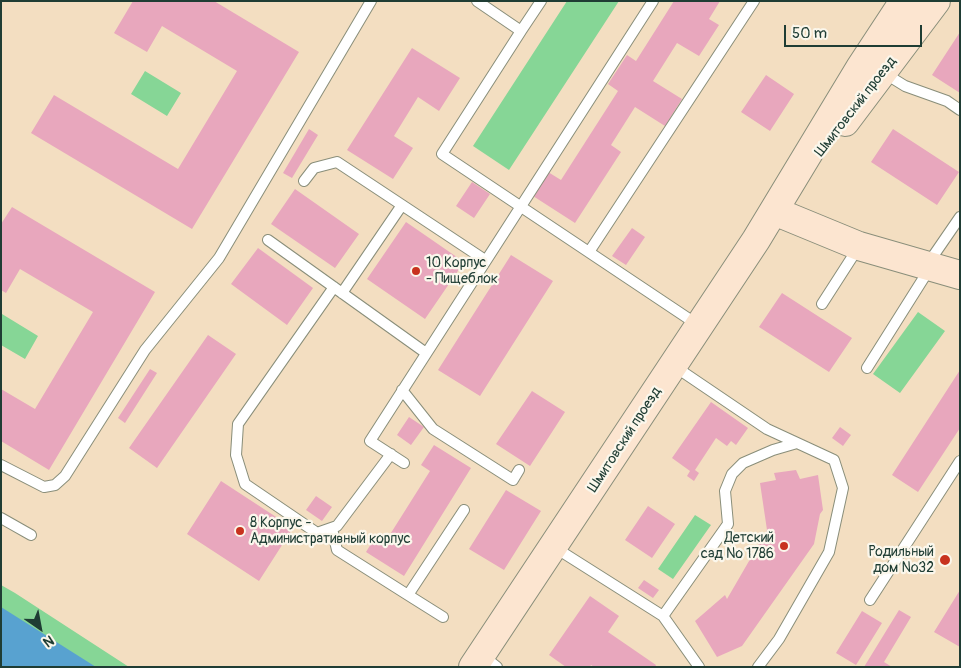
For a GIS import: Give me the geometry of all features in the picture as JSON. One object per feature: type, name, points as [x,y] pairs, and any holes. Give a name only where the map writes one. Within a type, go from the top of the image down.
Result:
[{"type":"main road","name":"Шмитовский проезд","points":[[484,663],[554,547],[774,211],[860,68],[904,1]]},
{"type":"main road","name":"Шмитовский проезд","points":[[774,211],[883,73],[936,1]]},
{"type":"main road","points":[[774,211],[859,246],[960,275]]},
{"type":"lane","points":[[1,465],[44,487],[55,486],[65,476],[144,350],[219,258],[371,1]]},
{"type":"lane","points":[[477,1],[521,31]]},
{"type":"lane","points":[[541,1],[442,154],[700,326]]},
{"type":"lane","points":[[404,463],[370,441],[485,260],[654,1]]},
{"type":"lane","points":[[589,252],[754,1]]},
{"type":"lane","points":[[883,73],[905,86],[947,101],[960,110]]},
{"type":"lane","points":[[304,181],[314,168],[337,162],[485,260]]},
{"type":"lane","points":[[391,454],[337,526],[317,533],[245,484],[236,455],[238,424],[402,205]]},
{"type":"lane","points":[[867,368],[960,218]]},
{"type":"lane","points":[[268,240],[426,353]]},
{"type":"lane","points":[[822,304],[859,246]]},
{"type":"lane","points":[[673,366],[767,428],[797,443],[819,451],[834,460],[843,488],[829,552],[780,639],[758,667]]},
{"type":"lane","points":[[402,390],[433,429],[513,480],[519,470]]},
{"type":"lane","points":[[663,616],[728,524],[725,491],[732,474],[743,463],[773,450],[797,443]]},
{"type":"lane","points":[[870,600],[960,461]]},
{"type":"lane","points":[[408,595],[464,510]]},
{"type":"lane","points":[[1,518],[31,535]]},
{"type":"lane","points":[[332,528],[337,550],[443,617]]},
{"type":"lane","points":[[554,547],[663,616],[699,667]]},
{"type":"green space","points":[[567,1],[619,1],[509,170],[473,146]]},
{"type":"green space","points":[[145,71],[181,93],[167,116],[131,94]]},
{"type":"green space","points":[[918,312],[945,331],[900,393],[873,374]]},
{"type":"green space","points":[[2,314],[38,336],[25,359],[1,345]]},
{"type":"green space","points":[[695,515],[711,525],[673,579],[658,569]]},
{"type":"green space","points":[[1,585],[15,593],[129,667],[1,667]]},
{"type":"water","points":[[1,607],[96,667],[1,667]]},
{"type":"building","points":[[133,1],[214,1],[299,52],[192,229],[31,133],[54,95],[178,169],[237,71],[162,26],[147,52],[114,33]]},
{"type":"building","points":[[674,1],[720,1],[709,19],[719,25],[699,56],[677,43],[653,81],[682,99],[665,126],[635,107],[611,145],[621,152],[575,223],[533,196],[548,172],[561,180],[618,91],[608,84],[627,55],[636,61]]},
{"type":"building","points":[[960,32],[960,93],[932,75]]},
{"type":"building","points":[[412,48],[460,78],[439,111],[418,97],[394,136],[413,148],[393,179],[347,150]]},
{"type":"building","points":[[766,75],[794,94],[770,131],[741,112]]},
{"type":"building","points":[[309,129],[318,135],[292,178],[283,173]]},
{"type":"building","points":[[893,129],[959,172],[937,205],[871,162]]},
{"type":"building","points":[[472,182],[490,194],[474,218],[456,206]]},
{"type":"building","points":[[295,189],[359,234],[335,268],[271,224]]},
{"type":"building","points":[[12,207],[155,292],[49,470],[1,441],[1,389],[35,409],[93,312],[20,269],[6,293],[1,290],[1,224]]},
{"type":"building","name":"10 Корпус - Пищеблок","points":[[406,222],[464,262],[425,319],[367,279]]},
{"type":"building","points":[[632,228],[645,237],[626,265],[612,256]]},
{"type":"building","points":[[258,248],[313,288],[287,325],[231,284]]},
{"type":"building","points":[[511,255],[553,281],[480,396],[438,370]]},
{"type":"building","points":[[782,293],[852,338],[829,372],[759,327]]},
{"type":"building","points":[[208,335],[236,354],[157,468],[129,448]]},
{"type":"building","points":[[150,369],[157,373],[125,423],[118,418]]},
{"type":"building","points":[[960,370],[960,428],[918,492],[892,475]]},
{"type":"building","points":[[532,391],[565,412],[530,466],[496,444]]},
{"type":"building","points":[[711,402],[748,428],[736,445],[731,441],[727,446],[716,438],[695,470],[699,473],[694,481],[687,476],[690,471],[672,458]]},
{"type":"building","points":[[409,417],[424,427],[411,445],[397,435]]},
{"type":"building","points":[[840,427],[851,435],[843,446],[832,438]]},
{"type":"building","points":[[434,445],[471,468],[404,576],[366,552],[374,539],[384,544],[430,471],[421,465]]},
{"type":"building","points":[[796,470],[800,479],[818,475],[823,510],[820,514],[814,544],[742,646],[717,657],[695,621],[725,595],[727,599],[767,530],[760,483],[776,480],[774,473]]},
{"type":"building","name":"8 Корпус - Административный корпус","points":[[221,481],[293,528],[259,581],[187,534]]},
{"type":"building","points":[[506,490],[541,511],[504,570],[469,549]]},
{"type":"building","points":[[316,496],[332,507],[322,521],[306,510]]},
{"type":"building","points":[[648,506],[675,524],[652,558],[625,540]]},
{"type":"building","points":[[644,580],[659,590],[653,598],[638,588]]},
{"type":"building","points":[[960,590],[960,647],[934,632]]},
{"type":"building","points":[[590,596],[619,616],[608,632],[656,665],[655,667],[594,667],[591,665],[590,667],[566,667],[549,655]]},
{"type":"building","points":[[899,610],[911,617],[884,662],[892,667],[864,667]]},
{"type":"building","points":[[862,611],[882,623],[856,665],[836,653]]},
{"type":"place","name":"10 Корпус - Пищеблок","points":[[416,271]]},
{"type":"place","name":"8 Корпус - Административный корпус","points":[[240,531]]},
{"type":"place","name":"Детский сад № 1786","points":[[784,546]]},
{"type":"place","name":"Родильный дом №32","points":[[945,560]]}]
